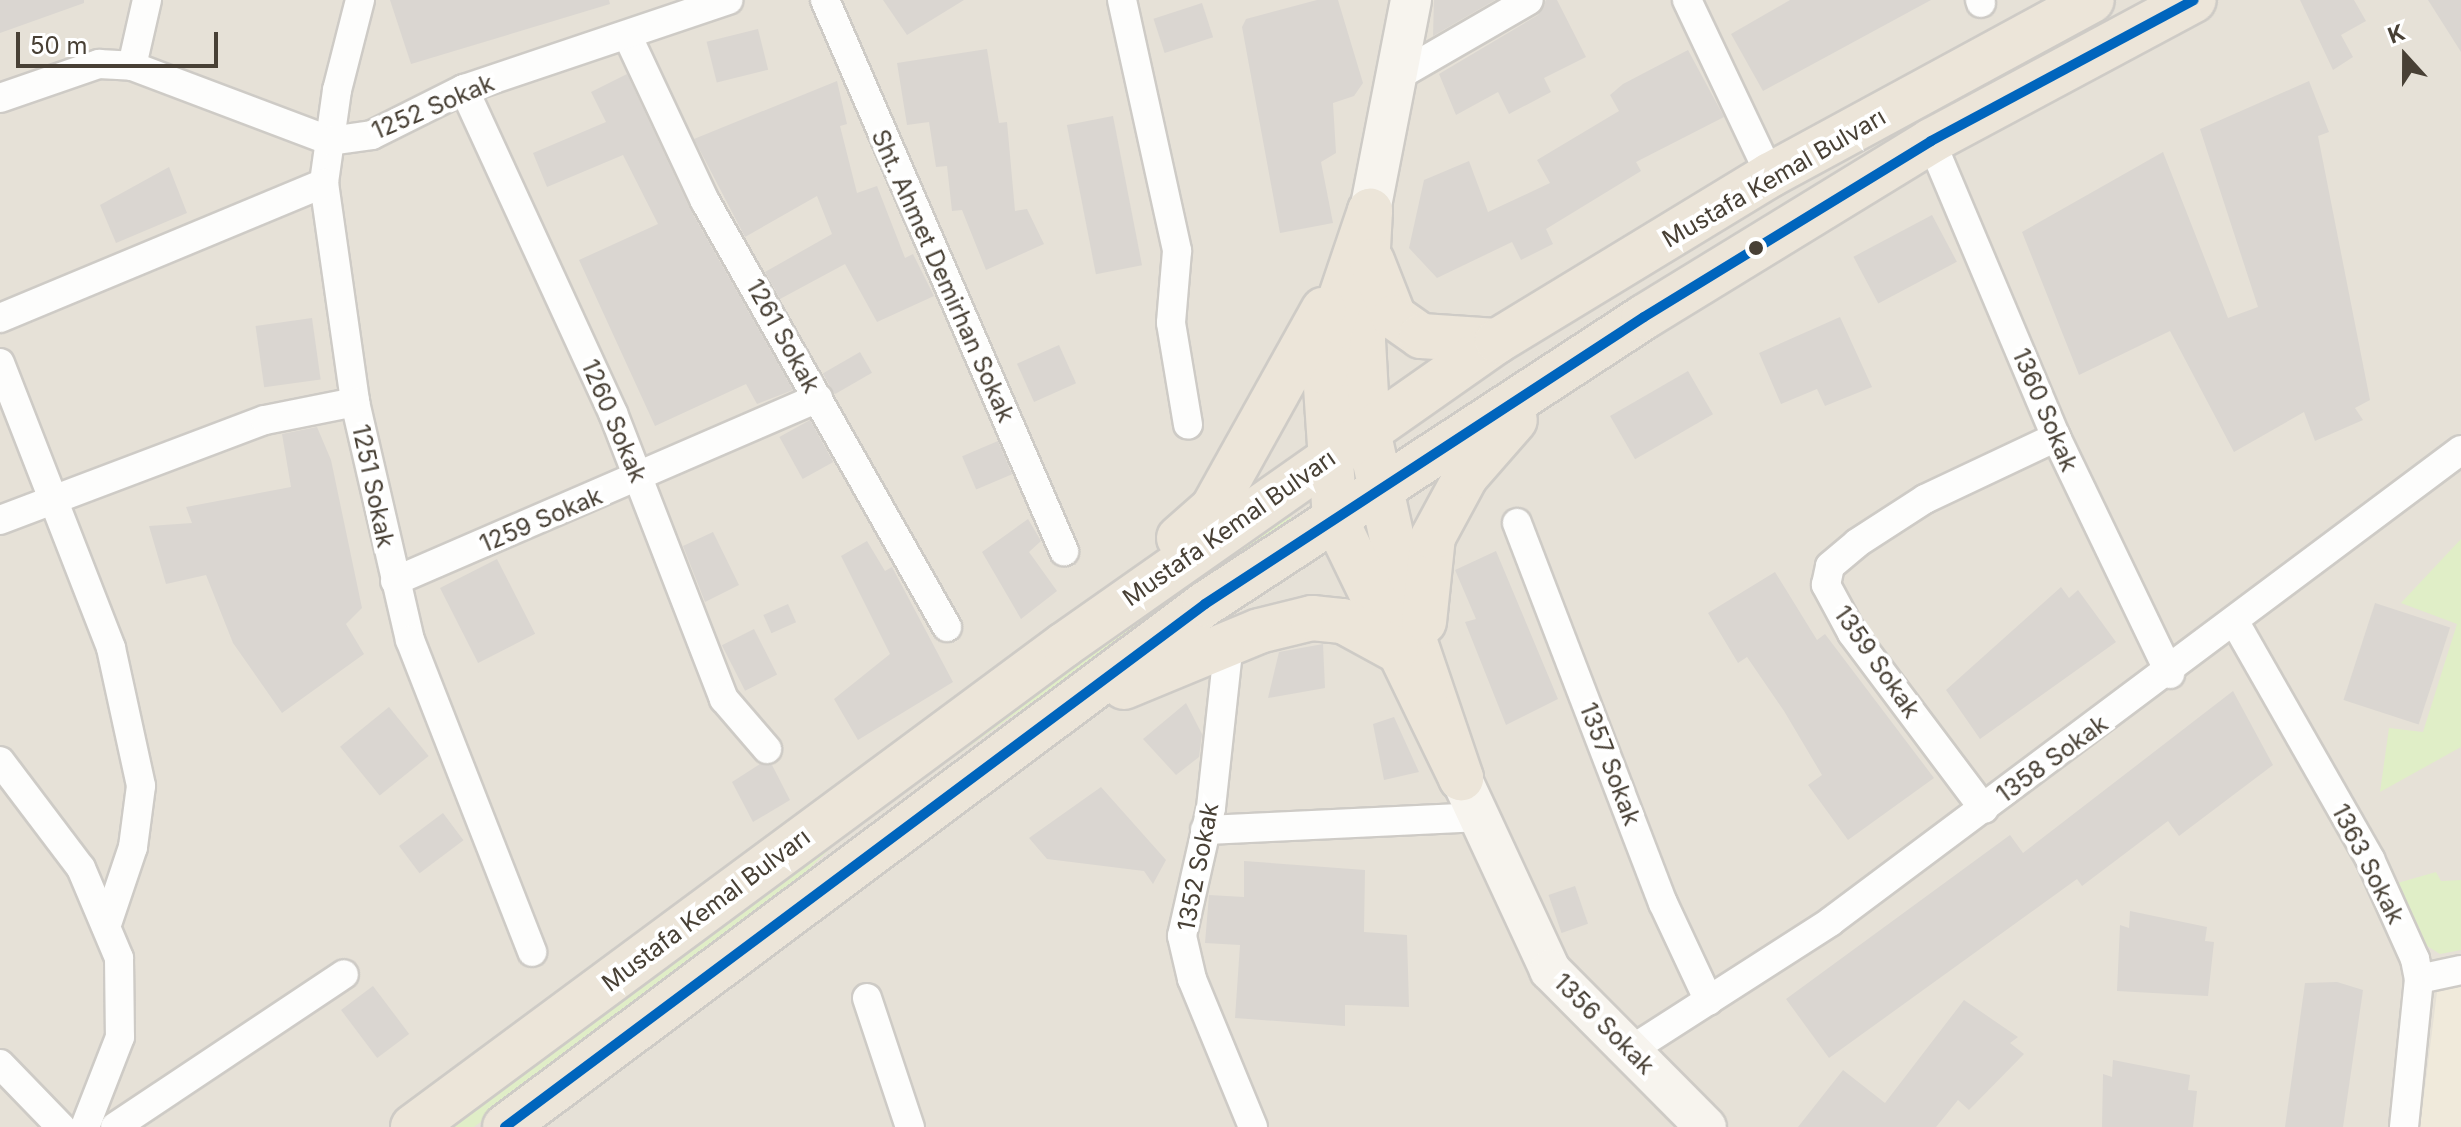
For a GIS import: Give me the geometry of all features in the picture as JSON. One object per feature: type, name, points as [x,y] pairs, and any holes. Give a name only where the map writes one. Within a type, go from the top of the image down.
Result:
[{"type":"highway","name":"Mustafa Kemal Bulvarı","points":[[413,1127],[1064,645],[1497,341],[1770,175],[2092,0]]},
{"type":"highway","name":"Mustafa Kemal Bulvarı","points":[[505,1127],[1035,729],[1335,519],[1560,372],[1931,141],[2194,0]]},
{"type":"highway","points":[[1370,211],[1369,247],[1394,317],[1421,336],[1497,341]]},
{"type":"highway","points":[[1370,211],[1363,341],[1368,431],[1378,491],[1432,692],[1470,797]]},
{"type":"highway","points":[[1370,211],[1330,329],[1325,372],[1335,519],[1470,797]]},
{"type":"highway","points":[[1064,645],[1213,508],[1370,211]]},
{"type":"highway","points":[[1432,692],[1421,599],[1433,537],[1466,476],[1560,372]]},
{"type":"highway","points":[[1035,729],[1229,642],[1312,618],[1343,621],[1396,650]]},
{"type":"street","points":[[132,66],[147,0]]},
{"type":"street","name":"1251 Sokak","points":[[360,0],[324,183],[355,402],[410,640],[532,952]]},
{"type":"street","name":"1252 Sokak","points":[[0,98],[99,64],[132,66],[330,141],[372,135],[464,89],[629,39],[728,0]]},
{"type":"street","name":"Sht. Ahmet Demirhan Sokak","points":[[825,0],[1064,551]]},
{"type":"street","points":[[1122,0],[1177,251],[1171,323],[1188,425]]},
{"type":"street","points":[[1370,211],[1411,0]]},
{"type":"street","points":[[1398,76],[1529,0]]},
{"type":"street","points":[[1687,0],[1770,175]]},
{"type":"street","name":"1261 Sokak","points":[[629,39],[705,201],[947,627]]},
{"type":"street","name":"1260 Sokak","points":[[464,89],[639,479],[724,699],[767,749]]},
{"type":"street","name":"1360 Sokak","points":[[1931,141],[2056,437],[2170,674]]},
{"type":"street","points":[[0,318],[324,183]]},
{"type":"street","points":[[0,363],[55,495],[111,648],[141,786],[133,847],[106,927]]},
{"type":"street","name":"1259 Sokak","points":[[395,581],[639,479],[818,398]]},
{"type":"street","points":[[0,520],[55,495],[265,420],[355,402]]},
{"type":"street","name":"1359 Sokak","points":[[1984,809],[1852,633],[1826,585],[1830,566],[1880,528],[2056,437]]},
{"type":"street","name":"1358 Sokak","points":[[1631,1050],[1709,1001],[1984,809],[2170,674],[2461,450]]},
{"type":"street","name":"1357 Sokak","points":[[1517,523],[1663,903],[1709,1001]]},
{"type":"street","name":"1363 Sokak","points":[[2236,624],[2379,877],[2419,979],[2404,1127]]},
{"type":"street","name":"1352 Sokak","points":[[1229,642],[1205,830],[1182,936],[1192,979],[1253,1127]]},
{"type":"street","points":[[0,761],[81,868],[119,958],[120,1037],[85,1127]]},
{"type":"street","points":[[1205,830],[1470,797]]},
{"type":"street","name":"1356 Sokak","points":[[1470,797],[1550,970],[1706,1127]]},
{"type":"street","points":[[2419,979],[2461,970]]},
{"type":"street","points":[[115,1127],[344,974]]},
{"type":"street","points":[[867,998],[910,1127]]},
{"type":"street","points":[[0,1064],[61,1127]]},
{"type":"shaded area","points":[[0,0],[2461,0],[2461,1127],[0,1127]]},
{"type":"shaded area","points":[[2461,987],[2461,1127],[2420,1127],[2437,992]]},
{"type":"green space","points":[[1283,505],[1292,520],[847,832],[785,892],[474,1127],[435,1127]]},
{"type":"green space","points":[[2461,539],[2461,747],[2380,792],[2389,728],[2423,732],[2457,624],[2401,603]]},
{"type":"green space","points":[[2436,872],[2441,881],[2461,880],[2461,950],[2440,954],[2427,946],[2394,884]]},
{"type":"building","points":[[0,0],[84,0],[84,3],[0,33]]},
{"type":"building","points":[[390,0],[609,0],[610,4],[411,64]]},
{"type":"building","points":[[883,0],[964,0],[907,35]]},
{"type":"building","points":[[1317,0],[1338,0],[1363,83],[1354,96],[1333,103],[1336,153],[1321,162],[1333,223],[1280,233],[1242,27],[1246,19]]},
{"type":"building","points":[[1434,0],[1495,0],[1433,36]]},
{"type":"building","points":[[1546,0],[1557,0],[1586,57],[1544,78],[1551,92],[1509,114],[1498,92],[1456,115],[1439,74],[1538,15]]},
{"type":"building","points":[[1790,0],[1931,0],[1763,91],[1731,34]]},
{"type":"building","points":[[2300,0],[2354,0],[2366,21],[2341,35],[2353,57],[2333,70]]},
{"type":"building","points":[[2428,0],[2461,0],[2461,52]]},
{"type":"building","points":[[1202,3],[1213,37],[1165,53],[1153,19]]},
{"type":"building","points":[[758,29],[768,70],[717,83],[707,42]]},
{"type":"building","points":[[987,49],[999,123],[1007,122],[1015,211],[1027,209],[1044,244],[986,270],[962,210],[952,211],[947,166],[936,167],[929,122],[907,125],[897,63]]},
{"type":"building","points":[[1688,50],[1724,117],[1636,162],[1641,171],[1546,229],[1553,244],[1521,260],[1512,242],[1437,278],[1409,248],[1424,180],[1469,161],[1488,212],[1550,183],[1537,160],[1619,111],[1610,95],[1623,84]]},
{"type":"building","points":[[627,74],[690,209],[793,390],[757,404],[746,384],[655,426],[579,260],[658,224],[623,155],[547,187],[533,153],[606,122],[591,92]]},
{"type":"building","points":[[837,81],[847,124],[840,126],[857,193],[877,186],[905,258],[913,254],[934,296],[877,322],[845,264],[780,299],[765,272],[832,234],[817,196],[745,237],[694,139]]},
{"type":"building","points":[[2309,81],[2329,132],[2318,136],[2370,400],[2355,408],[2363,420],[2315,441],[2304,412],[2234,452],[2170,331],[2079,375],[2022,232],[2163,152],[2228,318],[2258,307],[2200,129]]},
{"type":"building","points":[[1113,116],[1142,265],[1096,274],[1067,125]]},
{"type":"building","points":[[169,167],[187,213],[116,243],[100,205]]},
{"type":"building","points":[[1932,215],[1957,262],[1878,304],[1853,257]]},
{"type":"building","points":[[1840,317],[1872,387],[1825,406],[1817,389],[1781,404],[1759,353]]},
{"type":"building","points":[[312,318],[321,379],[264,387],[256,326]]},
{"type":"building","points":[[1059,345],[1076,383],[1034,402],[1017,364]]},
{"type":"building","points":[[860,352],[872,373],[835,394],[823,374]]},
{"type":"building","points":[[1688,371],[1713,414],[1635,459],[1610,416]]},
{"type":"building","points":[[810,420],[833,462],[803,479],[779,437]]},
{"type":"building","points":[[317,427],[331,460],[362,608],[346,624],[364,654],[282,713],[233,643],[206,575],[166,584],[149,526],[192,523],[186,507],[291,487],[282,434]]},
{"type":"building","points":[[998,441],[1012,474],[976,489],[962,456]]},
{"type":"building","points":[[1028,519],[1041,541],[1029,552],[1057,591],[1021,619],[982,552]]},
{"type":"building","points":[[713,532],[739,585],[705,602],[683,546]]},
{"type":"building","points":[[867,541],[885,571],[892,567],[953,682],[858,740],[834,699],[890,654],[841,556]]},
{"type":"building","points":[[1496,551],[1558,699],[1506,725],[1465,622],[1476,619],[1455,570]]},
{"type":"building","points":[[497,559],[535,634],[478,663],[440,588]]},
{"type":"building","points":[[1775,572],[1817,640],[1825,634],[1934,778],[1848,840],[1808,785],[1822,775],[1784,711],[1747,657],[1738,663],[1708,613]]},
{"type":"building","points":[[2061,587],[2069,598],[2078,590],[2116,642],[1980,739],[1946,690]]},
{"type":"building","points":[[2375,603],[2450,627],[2419,724],[2343,700]]},
{"type":"building","points":[[788,604],[796,622],[771,633],[763,615]]},
{"type":"building","points":[[754,629],[777,674],[745,691],[722,645]]},
{"type":"building","points":[[1323,644],[1325,688],[1268,698],[1279,652]]},
{"type":"building","points":[[2233,691],[2273,765],[2179,836],[2168,821],[2082,886],[2077,879],[1829,1058],[1786,999],[2010,835],[2023,853]]},
{"type":"building","points":[[1186,703],[1202,734],[1199,757],[1176,775],[1143,739]]},
{"type":"building","points":[[389,707],[429,756],[380,796],[340,747]]},
{"type":"building","points":[[1394,717],[1419,772],[1384,780],[1373,724]]},
{"type":"building","points":[[760,764],[772,765],[790,800],[753,822],[732,782]]},
{"type":"building","points":[[1101,787],[1166,860],[1153,884],[1144,871],[1047,859],[1029,838]]},
{"type":"building","points":[[443,813],[463,840],[420,873],[399,846]]},
{"type":"building","points":[[1244,861],[1365,870],[1364,932],[1407,935],[1409,1007],[1345,1005],[1345,1026],[1235,1018],[1240,945],[1205,943],[1209,895],[1244,897]]},
{"type":"building","points":[[1575,886],[1588,924],[1562,933],[1549,895]]},
{"type":"building","points":[[2130,911],[2207,927],[2205,941],[2214,942],[2208,996],[2117,991],[2120,925],[2129,928]]},
{"type":"building","points":[[2337,982],[2363,990],[2343,1127],[2285,1127],[2305,983]]},
{"type":"building","points":[[373,986],[409,1034],[377,1058],[341,1010]]},
{"type":"building","points":[[1964,1000],[2018,1037],[2010,1043],[2024,1054],[1969,1110],[1958,1100],[1936,1127],[1798,1127],[1843,1070],[1885,1103]]},
{"type":"building","points":[[2113,1060],[2190,1075],[2188,1090],[2197,1091],[2193,1127],[2102,1127],[2103,1074],[2112,1077]]},
{"type":"transit line","points":[[505,1127],[1205,604],[1644,317],[1931,141],[2194,0]]}]
